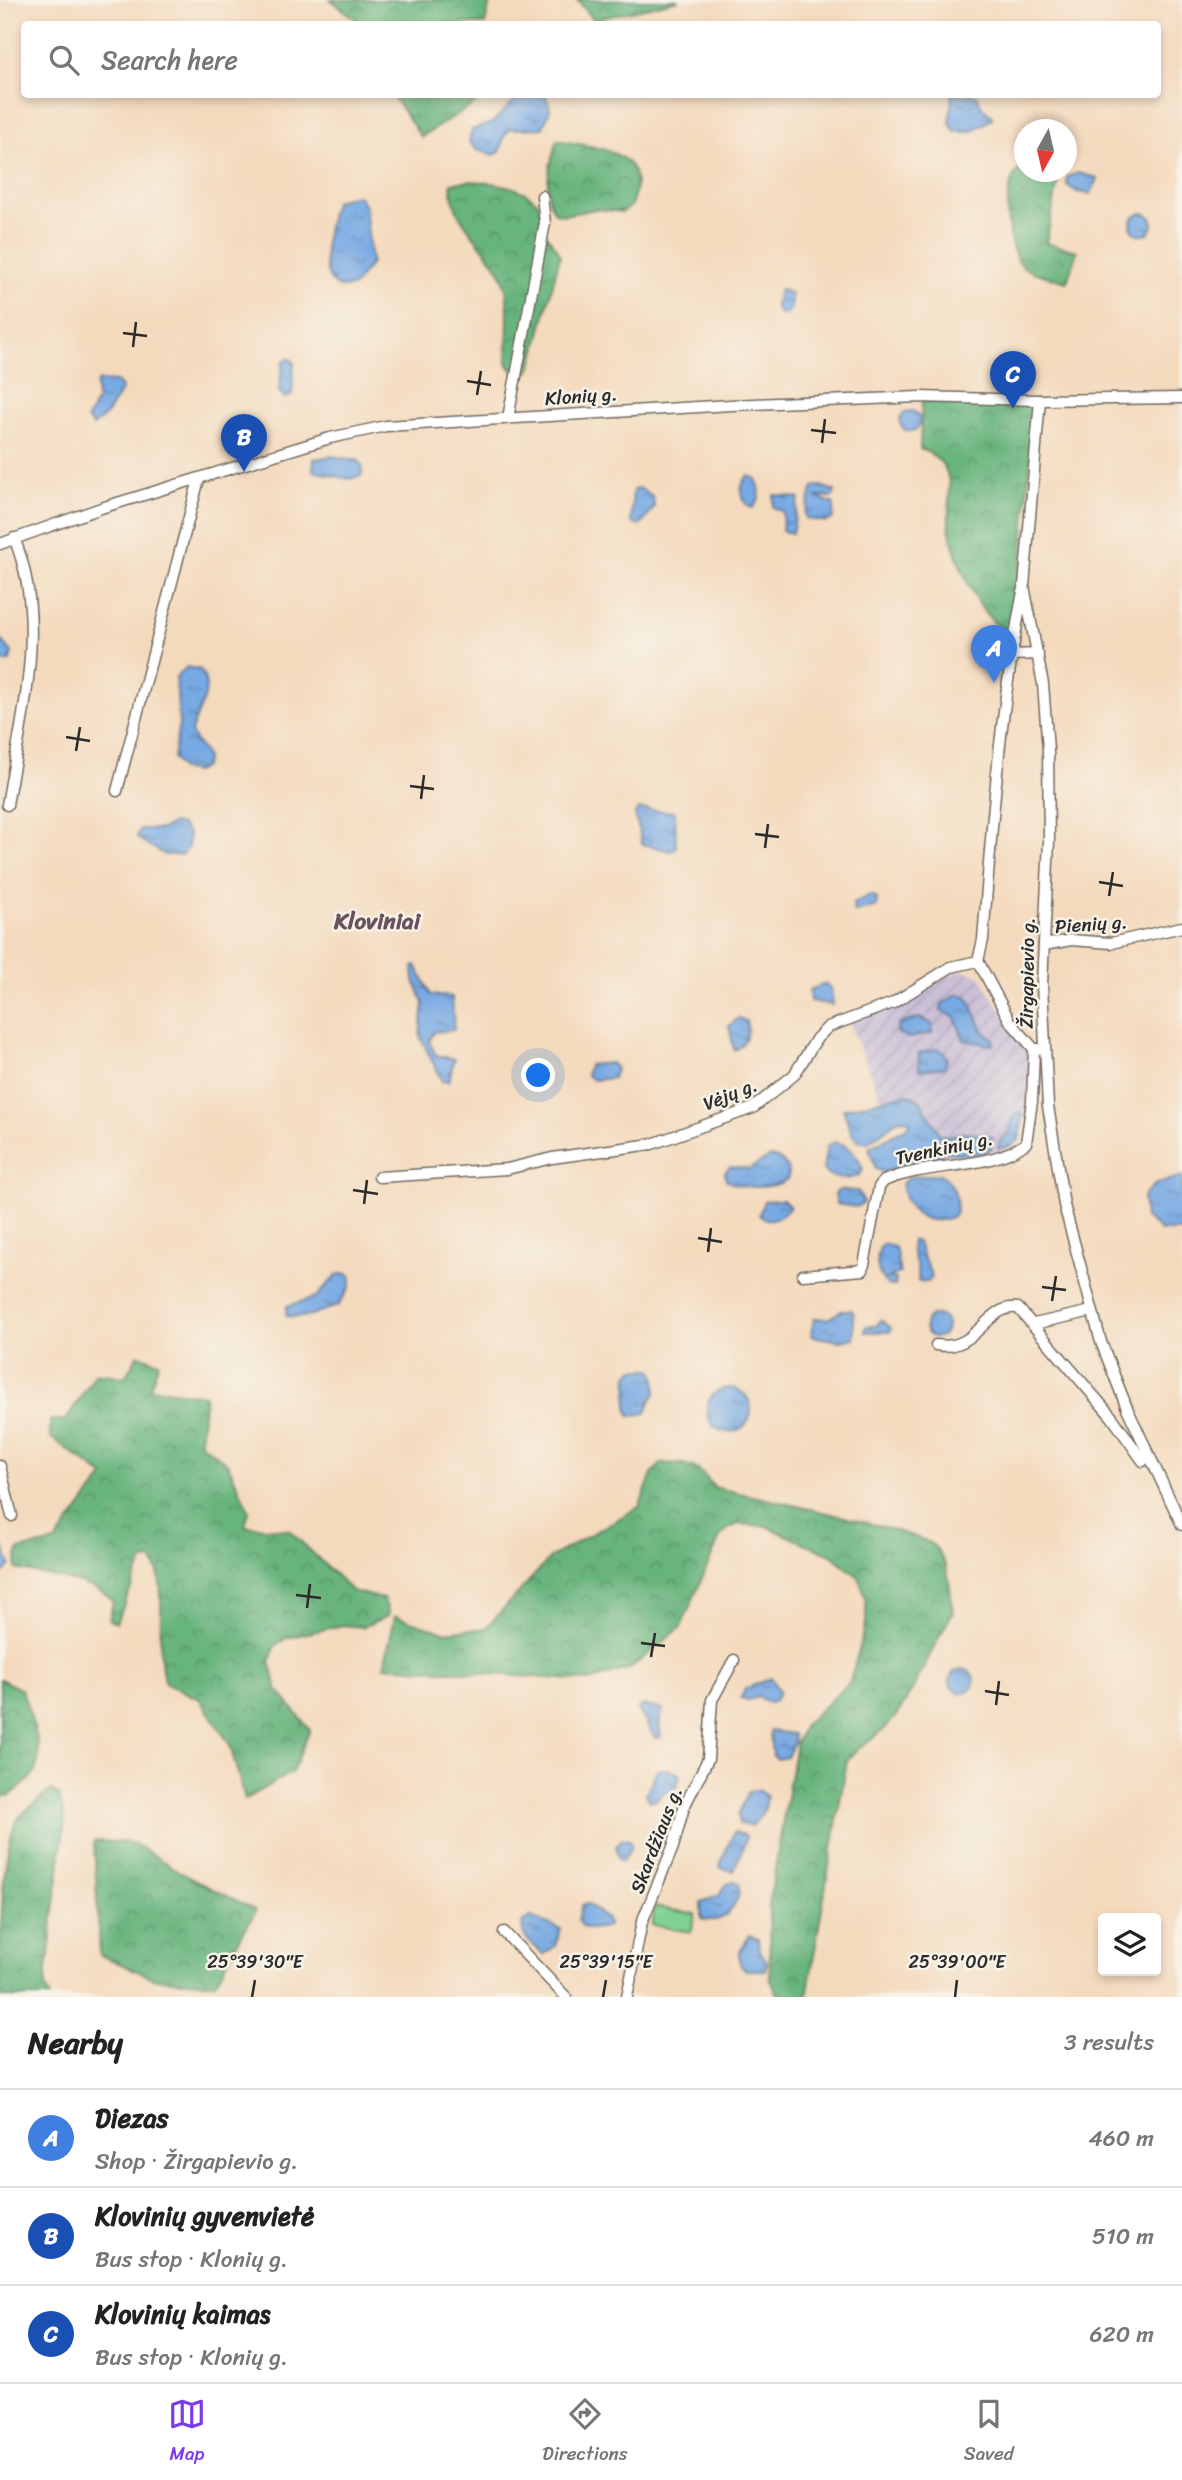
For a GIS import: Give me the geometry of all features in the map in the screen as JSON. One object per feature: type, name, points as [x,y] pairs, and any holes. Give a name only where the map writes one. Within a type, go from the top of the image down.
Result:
[{"type":"street","points":[[508,418],[545,223],[542,196]]},
{"type":"street","name":"Klonių g.","points":[[0,544],[101,508],[200,480],[330,438],[386,426],[893,398],[1182,398]]},
{"type":"street","name":"Žirgapievio g.","points":[[1040,400],[1024,586],[1038,654],[1049,801],[1039,1049],[1060,1184],[1092,1311],[1127,1408],[1182,1525]]},
{"type":"street","points":[[117,791],[200,480]]},
{"type":"street","points":[[7,805],[27,677],[31,625],[26,566],[14,538]]},
{"type":"street","points":[[1024,586],[1010,655],[993,805],[983,940],[978,961],[1010,1021],[1039,1049]]},
{"type":"street","points":[[1010,655],[1038,654]]},
{"type":"street","name":"Pienių g.","points":[[1044,945],[1071,940],[1111,943],[1182,926]]},
{"type":"street","name":"Vėjų g.","points":[[379,1177],[507,1168],[552,1158],[643,1146],[753,1108],[794,1075],[817,1038],[828,1027],[893,1003],[951,967],[978,961]]},
{"type":"street","name":"Tvenkinių g.","points":[[803,1275],[863,1270],[879,1187],[884,1181],[930,1168],[995,1156],[1018,1149],[1026,1143],[1039,1049]]},
{"type":"street","points":[[936,1345],[952,1348],[964,1343],[1012,1307],[1026,1313],[1112,1417],[1143,1461]]},
{"type":"street","points":[[1034,1324],[1092,1311]]},
{"type":"street","points":[[0,1466],[12,1516]]},
{"type":"street","name":"Skardžiaus g.","points":[[627,1997],[642,1922],[673,1847],[684,1807],[708,1759],[712,1700],[734,1660]]},
{"type":"street","points":[[504,1932],[566,1997]]},
{"type":"shaded area","points":[[960,970],[979,975],[1030,1057],[1030,1085],[1021,1140],[1006,1150],[992,1153],[991,1137],[976,1133],[940,1135],[925,1106],[900,1095],[882,1101],[849,1023]]},
{"type":"green space","points":[[331,0],[495,0],[490,2],[486,21],[358,21]]},
{"type":"green space","points":[[577,0],[679,0],[594,20]]},
{"type":"green space","points":[[394,98],[476,98],[476,103],[421,137]]},
{"type":"green space","points":[[557,140],[603,150],[628,163],[634,174],[636,188],[630,207],[622,212],[596,209],[564,215],[556,213],[551,206],[548,188]]},
{"type":"green space","points":[[1013,177],[1014,182],[1058,182],[1046,243],[1077,251],[1067,282],[1025,268],[1018,261],[1008,219]]},
{"type":"green space","points":[[472,181],[506,186],[531,196],[540,208],[542,230],[560,256],[531,369],[524,374],[515,372],[507,363],[508,304],[504,281],[493,261],[462,220],[453,197],[451,183]]},
{"type":"green space","points":[[922,401],[1031,406],[1034,416],[1022,561],[1009,634],[982,609],[960,564],[950,532],[947,473],[933,456],[920,449]]},
{"type":"green space","points":[[138,1355],[159,1362],[150,1388],[205,1395],[200,1443],[228,1464],[249,1511],[245,1526],[289,1530],[352,1591],[384,1599],[389,1615],[363,1627],[343,1625],[286,1638],[274,1647],[270,1661],[277,1689],[310,1730],[292,1772],[245,1799],[230,1745],[200,1699],[166,1684],[161,1654],[160,1585],[152,1560],[143,1561],[116,1623],[109,1620],[113,1602],[95,1589],[16,1569],[18,1550],[55,1542],[104,1476],[50,1437],[50,1420],[66,1420],[96,1373],[125,1377]]},
{"type":"green space","points":[[662,1463],[692,1466],[714,1487],[868,1523],[923,1540],[935,1547],[944,1562],[953,1613],[891,1722],[847,1760],[807,1997],[779,1997],[770,1978],[769,1905],[796,1743],[804,1725],[850,1682],[866,1623],[866,1600],[859,1577],[831,1555],[766,1526],[739,1524],[729,1528],[720,1537],[681,1627],[631,1668],[589,1681],[384,1666],[395,1616],[444,1632],[486,1628],[551,1557],[639,1507],[653,1472]]},
{"type":"green space","points":[[0,1679],[22,1690],[35,1732],[38,1754],[32,1777],[9,1796],[0,1795]]},
{"type":"green space","points":[[50,1791],[59,1795],[65,1819],[45,1987],[50,1997],[0,1997],[2,1905],[11,1835],[17,1820]]},
{"type":"green space","points":[[94,1841],[134,1843],[188,1877],[256,1910],[215,1983],[156,1979],[100,1955]]},
{"type":"green space","points":[[655,1907],[695,1914],[691,1932],[652,1925]]},
{"type":"water","points":[[517,98],[547,98],[550,109],[543,128],[510,129],[504,136],[500,152],[494,155],[477,150],[469,142],[472,130],[492,123]]},
{"type":"water","points":[[952,98],[978,98],[982,108],[992,116],[992,119],[970,132],[955,132],[950,123]]},
{"type":"water","points":[[1077,173],[1097,178],[1091,194],[1077,192],[1067,185],[1067,182],[1077,182]]},
{"type":"water","points":[[358,195],[365,205],[371,263],[354,286],[340,287],[331,281],[327,270],[325,256],[328,225],[335,201]]},
{"type":"water","points":[[1138,213],[1146,213],[1153,220],[1153,228],[1146,235],[1138,235],[1131,228],[1131,220]]},
{"type":"water","points":[[780,289],[791,294],[791,308],[786,315],[780,314],[775,305]]},
{"type":"water","points":[[289,358],[294,362],[292,395],[285,398],[279,392],[283,361]]},
{"type":"water","points":[[99,381],[117,382],[122,389],[106,415],[93,426],[87,419],[97,400],[96,384]]},
{"type":"water","points":[[910,411],[917,414],[920,421],[917,428],[910,431],[903,428],[900,421],[903,414]]},
{"type":"water","points":[[332,456],[359,461],[363,468],[361,476],[349,479],[313,471],[314,459]]},
{"type":"water","points":[[748,476],[755,478],[760,490],[759,498],[752,508],[745,502],[742,493]]},
{"type":"water","points":[[820,486],[835,491],[833,497],[816,497],[834,504],[833,518],[827,522],[807,519],[805,515],[813,487]]},
{"type":"water","points":[[639,488],[653,497],[654,507],[642,524],[636,525],[631,522],[633,491]]},
{"type":"water","points":[[774,495],[799,498],[792,533],[782,531],[783,512],[773,507]]},
{"type":"water","points":[[0,638],[12,652],[10,661],[0,662]]},
{"type":"water","points":[[187,667],[201,670],[206,686],[191,732],[205,754],[206,762],[203,768],[195,772],[181,769],[173,757],[179,725],[176,677]]},
{"type":"water","points":[[638,809],[675,812],[676,849],[670,851],[642,844],[635,814]]},
{"type":"water","points":[[173,823],[181,825],[189,834],[188,847],[182,855],[165,855],[137,838],[140,829],[163,829]]},
{"type":"water","points":[[871,895],[877,899],[876,907],[854,912],[853,903]]},
{"type":"water","points":[[416,965],[431,995],[452,997],[454,1030],[434,1032],[429,1042],[436,1055],[454,1059],[449,1081],[442,1081],[420,1036],[424,1003],[414,981],[413,967]]},
{"type":"water","points":[[826,984],[831,989],[833,1005],[810,1001],[809,990]]},
{"type":"water","points":[[958,994],[968,997],[983,1031],[994,1040],[993,1045],[964,1040],[955,1017],[941,1011],[942,1004]]},
{"type":"water","points":[[739,1018],[746,1021],[747,1034],[744,1042],[734,1050],[729,1026]]},
{"type":"water","points":[[920,1018],[932,1024],[932,1033],[910,1038],[897,1033],[899,1024]]},
{"type":"water","points":[[939,1048],[947,1057],[945,1067],[919,1070],[919,1053]]},
{"type":"water","points":[[611,1063],[616,1069],[613,1078],[594,1080],[586,1075],[589,1065]]},
{"type":"water","points":[[907,1094],[920,1100],[940,1135],[950,1136],[965,1132],[992,1137],[991,1149],[970,1154],[938,1152],[942,1155],[940,1160],[883,1172],[876,1169],[869,1148],[909,1126],[910,1120],[899,1119],[869,1142],[860,1142],[852,1134],[843,1109]],"holes":[[[938,1152],[913,1158],[922,1153]]]},
{"type":"water","points":[[1020,1112],[1023,1116],[1018,1141],[998,1148],[999,1142],[1009,1132],[1014,1115]]},
{"type":"water","points":[[835,1142],[849,1148],[859,1160],[863,1170],[858,1176],[839,1178],[830,1176],[823,1170],[827,1146]]},
{"type":"water","points":[[770,1157],[782,1161],[786,1166],[788,1178],[782,1182],[758,1187],[726,1180],[725,1172],[730,1167],[749,1169]]},
{"type":"water","points":[[939,1174],[952,1185],[956,1203],[955,1215],[945,1219],[927,1219],[919,1215],[907,1202],[902,1183],[911,1177]]},
{"type":"water","points":[[1182,1176],[1182,1231],[1161,1231],[1145,1218],[1143,1197],[1154,1185]]},
{"type":"water","points":[[839,1190],[858,1191],[864,1202],[857,1207],[837,1204],[835,1194]]},
{"type":"water","points":[[783,1200],[790,1207],[784,1214],[771,1219],[759,1215],[764,1201]]},
{"type":"water","points":[[912,1240],[917,1242],[932,1277],[928,1282],[918,1281]]},
{"type":"water","points":[[882,1244],[895,1247],[900,1273],[888,1278],[896,1279],[895,1286],[888,1285],[879,1271],[878,1254]]},
{"type":"water","points":[[345,1273],[351,1276],[351,1285],[338,1306],[305,1317],[286,1316],[287,1306],[316,1297],[337,1275]]},
{"type":"water","points":[[852,1310],[854,1338],[841,1341],[811,1336],[814,1318],[828,1319],[841,1311]]},
{"type":"water","points":[[936,1315],[944,1318],[947,1326],[944,1334],[936,1337],[928,1334],[925,1326],[928,1318]]},
{"type":"water","points":[[881,1320],[891,1328],[890,1332],[865,1332],[866,1326],[876,1326]]},
{"type":"water","points":[[635,1369],[652,1369],[656,1377],[656,1394],[646,1413],[631,1416],[627,1408],[628,1375]]},
{"type":"water","points":[[729,1388],[738,1389],[745,1394],[750,1401],[750,1419],[745,1426],[738,1431],[729,1432],[720,1431],[713,1426],[708,1419],[707,1410],[708,1401],[713,1394],[720,1389]]},
{"type":"water","points":[[0,1539],[10,1565],[4,1572],[0,1572]]},
{"type":"water","points":[[962,1669],[973,1676],[974,1681],[967,1692],[962,1693],[951,1686],[950,1681],[957,1670]]},
{"type":"water","points":[[771,1678],[779,1692],[775,1701],[769,1703],[759,1697],[748,1700],[741,1698],[745,1689]]},
{"type":"water","points":[[643,1705],[663,1710],[659,1724],[661,1737],[655,1738],[638,1709]]},
{"type":"water","points":[[770,1731],[793,1734],[794,1742],[787,1757],[777,1759],[772,1755]]},
{"type":"water","points":[[666,1769],[680,1774],[677,1787],[663,1793],[655,1801],[650,1801],[646,1794],[657,1770]]},
{"type":"water","points":[[759,1790],[767,1797],[765,1809],[752,1826],[739,1824],[738,1815],[749,1791]]},
{"type":"water","points":[[734,1832],[745,1835],[746,1839],[734,1871],[721,1868],[720,1865]]},
{"type":"water","points":[[622,1839],[629,1840],[632,1846],[623,1861],[619,1859],[616,1846]]},
{"type":"water","points":[[735,1881],[739,1884],[739,1892],[729,1912],[716,1919],[701,1918],[701,1902],[718,1896],[727,1884]]},
{"type":"water","points":[[588,1904],[607,1919],[608,1927],[588,1929],[581,1926],[578,1920],[582,1905]]},
{"type":"water","points":[[531,1917],[561,1929],[555,1946],[543,1955],[523,1932],[523,1921]]},
{"type":"water","points":[[749,1936],[758,1939],[759,1949],[767,1962],[765,1970],[746,1970],[740,1964],[739,1953]]},
{"type":"place","name":"Klovinių kaimas","points":[[1013,409]]},
{"type":"place","name":"Klovinių gyvenvietė","points":[[244,472]]},
{"type":"place","name":"Diezas","points":[[994,683]]},
{"type":"district","name":"Kloviniai","points":[[377,921]]}]
